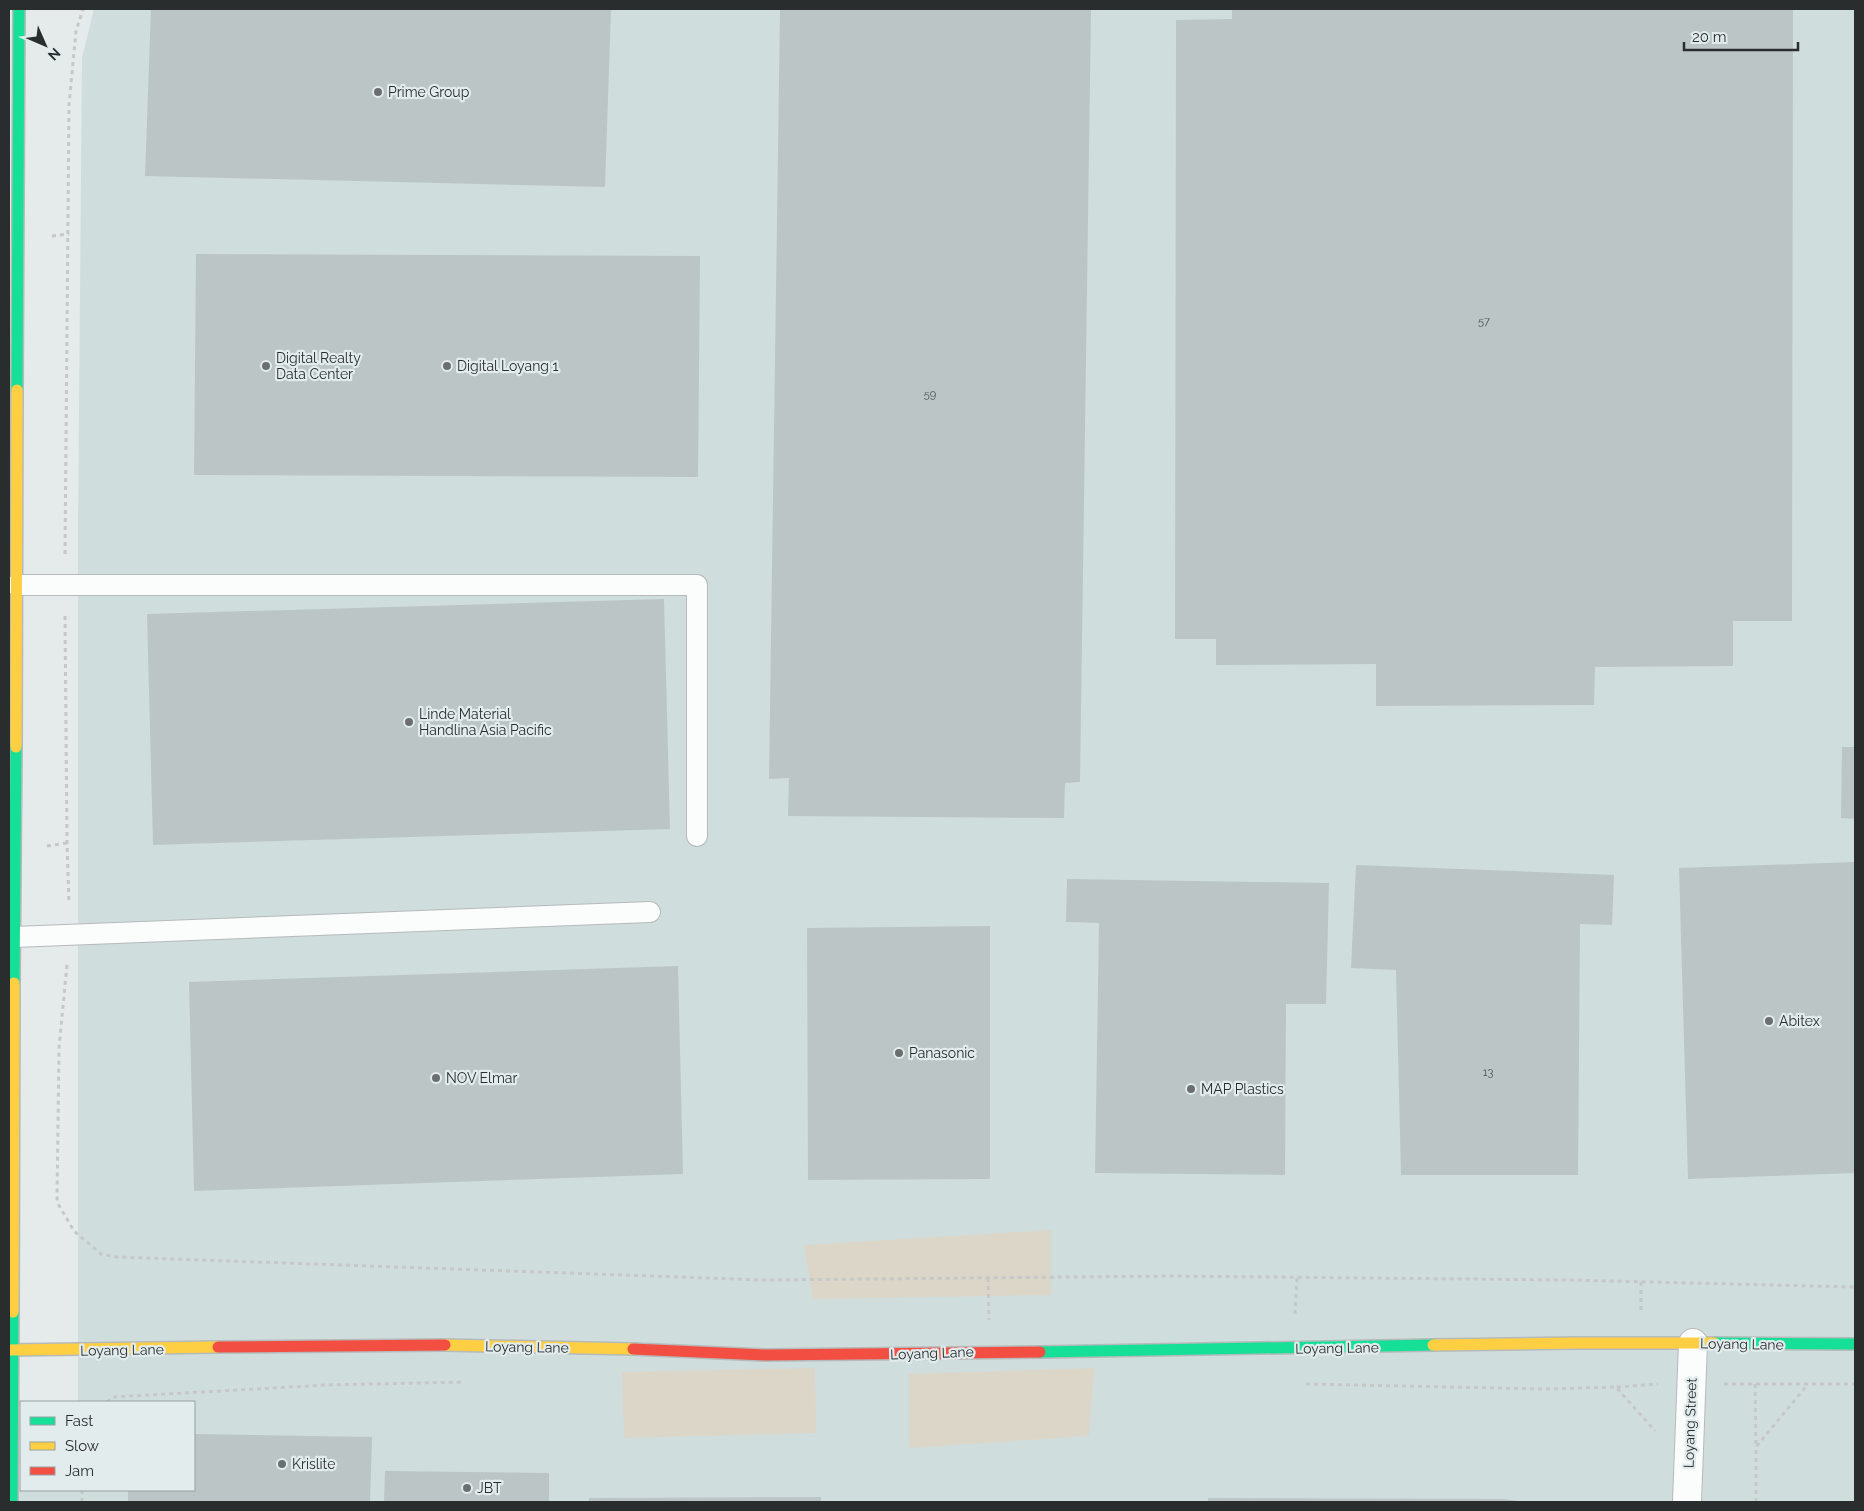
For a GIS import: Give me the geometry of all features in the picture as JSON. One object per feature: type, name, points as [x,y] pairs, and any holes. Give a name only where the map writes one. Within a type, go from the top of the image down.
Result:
[{"type":"street","points":[[12,1502],[11,1350],[16,584],[13,375],[20,10]]},
{"type":"street","name":"Loyang Lane","points":[[11,1350],[412,1345],[610,1348],[775,1355],[1303,1349],[1577,1343],[1855,1344]]},
{"type":"street","name":"Loyang Street","points":[[1687,1502],[1693,1343]]},
{"type":"lane","points":[[16,584],[697,585],[696,836]]},
{"type":"lane","points":[[14,937],[650,912]]},
{"type":"path","points":[[83,9],[76,31],[69,105],[65,584],[66,843],[71,934],[59,1048],[57,1202],[74,1231],[101,1254],[762,1280],[1172,1276],[1547,1279],[1855,1287]]},
{"type":"path","points":[[988,1278],[989,1352]]},
{"type":"path","points":[[1616,1388],[1692,1383],[1855,1384]]},
{"type":"path","points":[[1755,1384],[1756,1502]]},
{"type":"path","points":[[1756,1447],[1808,1384]]},
{"type":"shaded area","points":[[94,9],[1855,9],[1855,1502],[9,1502],[20,1491],[195,1491],[195,1401],[78,1401],[78,533],[82,58]]},
{"type":"shaded area","points":[[1051,1230],[1051,1295],[813,1299],[804,1245]]},
{"type":"shaded area","points":[[815,1368],[816,1433],[624,1438],[622,1372]]},
{"type":"shaded area","points":[[1094,1368],[1089,1436],[909,1448],[909,1374]]},
{"type":"building","name":"Prime Group","points":[[151,9],[611,9],[605,187],[145,176]]},
{"type":"building","points":[[780,9],[1091,9],[1080,782],[1065,783],[1064,818],[788,816],[789,778],[769,779]]},
{"type":"building","points":[[1232,9],[1793,9],[1792,621],[1733,621],[1733,666],[1595,667],[1594,705],[1376,706],[1376,664],[1216,665],[1216,639],[1175,639],[1176,20],[1232,19]]},
{"type":"building","name":"Digital Loyang 1","points":[[196,254],[700,256],[698,477],[194,475]]},
{"type":"building","name":"Linde Material Handlina Asia Pacific","points":[[664,599],[670,829],[153,845],[147,614]]},
{"type":"building","points":[[1842,747],[1855,747],[1855,819],[1841,818]]},
{"type":"building","name":"Abitex","points":[[1855,862],[1855,1173],[1688,1179],[1679,868]]},
{"type":"building","points":[[1356,865],[1614,875],[1612,925],[1580,924],[1578,1175],[1401,1175],[1396,970],[1351,968]]},
{"type":"building","name":"MAP Plastics","points":[[1067,879],[1329,883],[1326,1004],[1286,1004],[1285,1175],[1095,1173],[1099,923],[1066,922]]},
{"type":"building","name":"Panasonic","points":[[990,926],[990,1179],[808,1180],[807,928]]},
{"type":"building","name":"NOV Elmar","points":[[678,966],[683,1174],[194,1191],[189,982]]},
{"type":"building","name":"Krislite","points":[[195,1434],[372,1437],[370,1502],[128,1502],[128,1491],[195,1491]]},
{"type":"building","name":"JBT","points":[[385,1471],[549,1473],[549,1502],[384,1502]]},
{"type":"building","points":[[821,1497],[821,1502],[589,1502],[589,1498]]},
{"type":"building","points":[[1208,1498],[1503,1499],[1519,1501],[1208,1502]]},
{"type":"traffic: fast","points":[[17,390],[19,9]]},
{"type":"traffic: fast","points":[[14,983],[16,747]]},
{"type":"traffic: fast","points":[[12,1502],[13,1312]]},
{"type":"traffic: fast","points":[[1714,1343],[1855,1344]]},
{"type":"traffic: fast","points":[[1040,1352],[1433,1345]]},
{"type":"traffic: slow","points":[[16,747],[17,390]]},
{"type":"traffic: slow","points":[[13,1312],[14,983]]},
{"type":"traffic: slow","points":[[1433,1345],[1714,1343]]},
{"type":"traffic: slow","points":[[445,1345],[633,1349]]},
{"type":"traffic: slow","points":[[9,1350],[218,1347]]},
{"type":"traffic: jam","points":[[218,1347],[445,1345]]},
{"type":"traffic: jam","points":[[633,1349],[765,1355],[1040,1352]]},
{"type":"place","name":"Prime Group","points":[[378,92]]},
{"type":"place","name":"Digital Realty Data Center","points":[[266,366]]},
{"type":"place","name":"Digital Loyang 1","points":[[447,366]]},
{"type":"place","name":"Linde Material Handlina Asia Pacific","points":[[409,722]]},
{"type":"place","name":"Abitex","points":[[1769,1021]]},
{"type":"place","name":"Panasonic","points":[[899,1053]]},
{"type":"place","name":"NOV Elmar","points":[[436,1078]]},
{"type":"place","name":"MAP Plastics","points":[[1191,1089]]},
{"type":"place","name":"Krislite","points":[[282,1464]]},
{"type":"place","name":"JBT","points":[[467,1488]]}]
